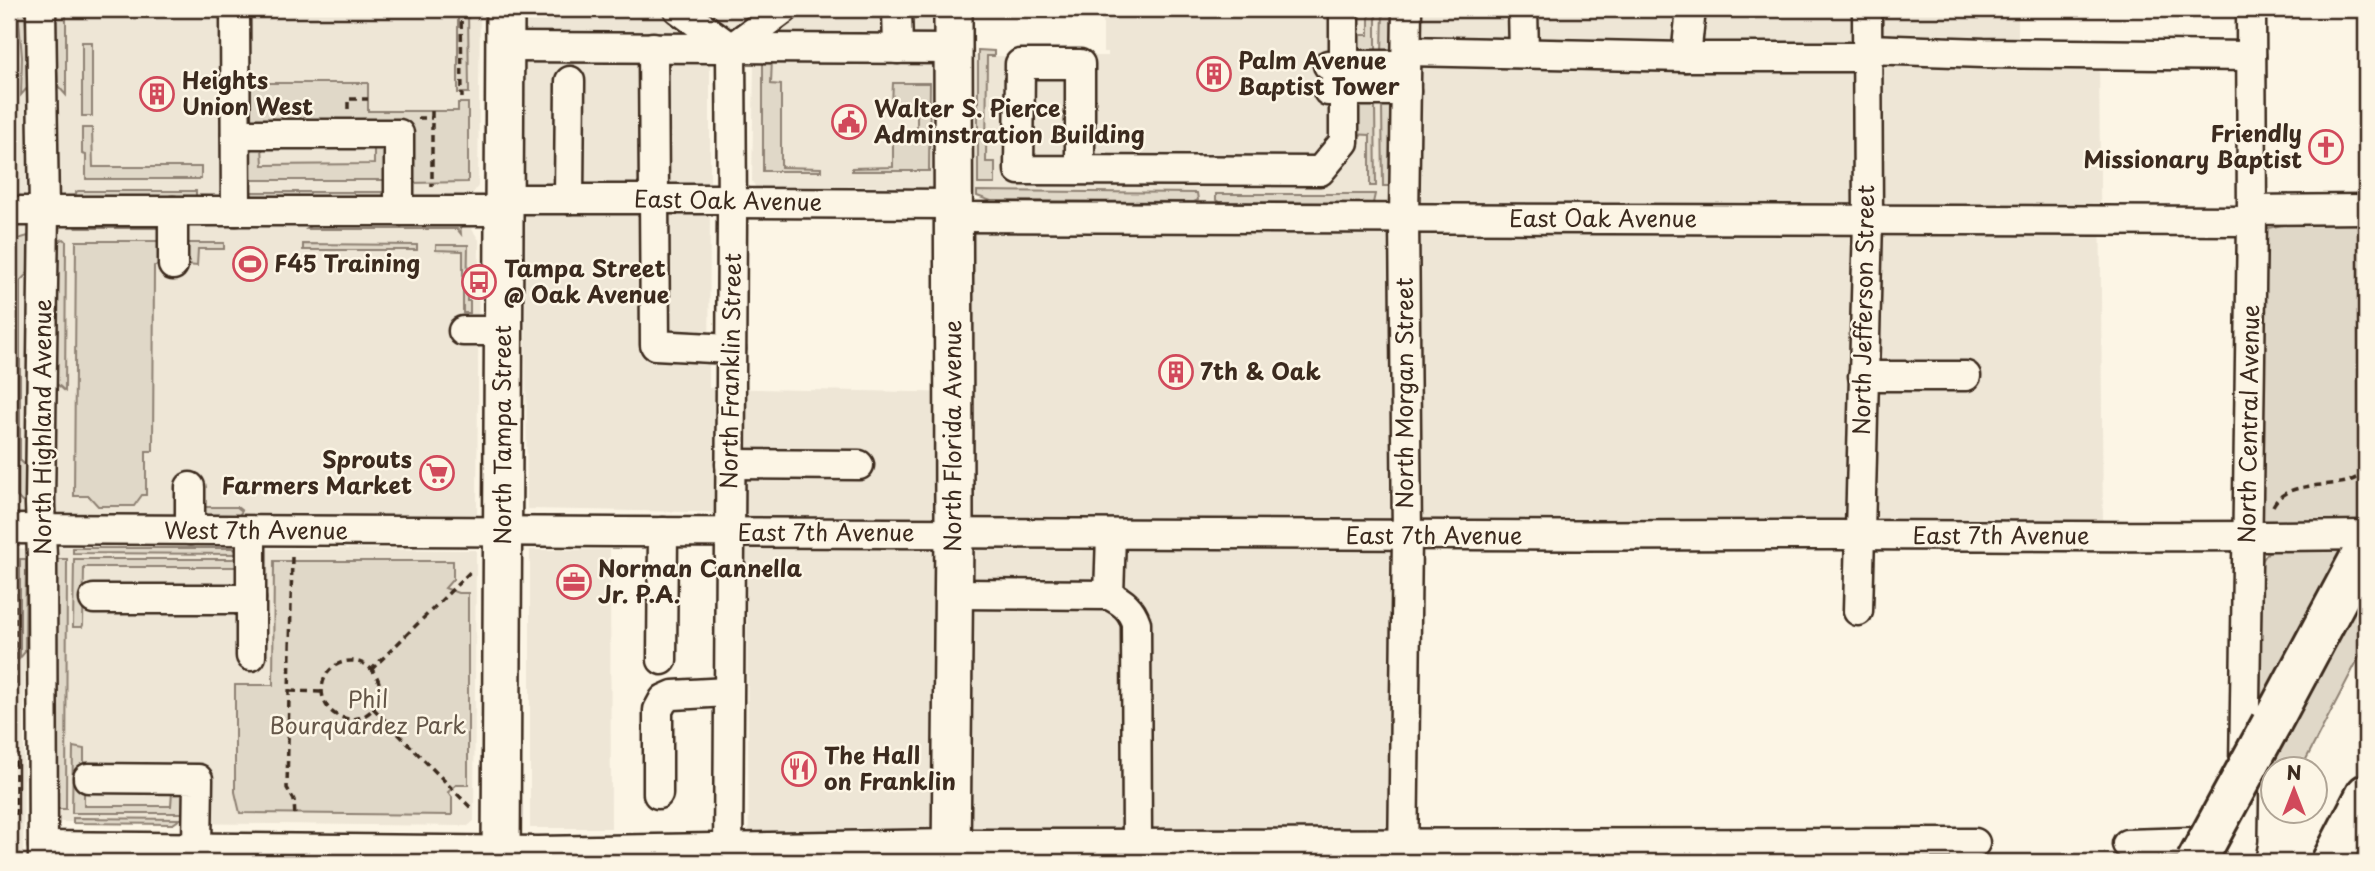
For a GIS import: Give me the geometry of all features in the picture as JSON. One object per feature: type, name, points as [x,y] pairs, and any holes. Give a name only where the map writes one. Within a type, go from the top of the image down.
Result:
[{"type":"highway","points":[[2196,862],[2366,546]]},
{"type":"highway","points":[[2331,862],[2366,794]]},
{"type":"main road","name":"North Tampa Street","points":[[501,856],[505,9]]},
{"type":"main road","name":"North Florida Avenue","points":[[951,853],[954,534],[953,9]]},
{"type":"street","name":"North Highland Avenue","points":[[41,9],[44,211],[40,504],[43,854]]},
{"type":"street","points":[[235,9],[236,211]]},
{"type":"street","points":[[678,9],[731,48]]},
{"type":"street","points":[[731,48],[784,9]]},
{"type":"street","points":[[897,9],[898,48]]},
{"type":"street","points":[[1328,9],[1336,78]]},
{"type":"street","points":[[1080,170],[1320,171],[1329,161],[1345,9]]},
{"type":"street","name":"North Morgan Street","points":[[1403,852],[1407,537],[1404,218],[1407,9]]},
{"type":"street","points":[[1523,9],[1524,53]]},
{"type":"street","points":[[1686,57],[1692,9]]},
{"type":"street","name":"North Jefferson Street","points":[[1858,611],[1868,220],[1867,9]]},
{"type":"street","name":"North Central Avenue","points":[[2244,855],[2252,215],[2251,9]]},
{"type":"street","points":[[505,47],[953,49]]},
{"type":"street","points":[[653,47],[655,345],[731,349]]},
{"type":"street","name":"North Franklin Street","points":[[728,855],[731,48]]},
{"type":"street","points":[[1336,78],[1524,53],[1686,57],[1867,53],[2251,56]]},
{"type":"street","points":[[569,199],[570,81]]},
{"type":"street","points":[[236,134],[399,134],[399,211]]},
{"type":"street","points":[[1207,171],[1207,218]]},
{"type":"street","name":"East Oak Avenue","points":[[9,211],[399,211],[569,199],[732,199],[736,203],[1207,218],[1868,220],[2252,215],[2366,209]]},
{"type":"street","points":[[173,211],[173,265]]},
{"type":"street","points":[[463,331],[503,331]]},
{"type":"street","points":[[1863,376],[1966,376]]},
{"type":"street","points":[[730,464],[859,465]]},
{"type":"street","points":[[190,487],[190,530]]},
{"type":"street","name":"West 7th Avenue","points":[[9,529],[503,532]]},
{"type":"street","points":[[251,531],[251,656]]},
{"type":"street","name":"East 7th Avenue","points":[[503,532],[1407,537],[2247,538],[2366,535]]},
{"type":"street","points":[[662,660],[663,532]]},
{"type":"street","points":[[1109,596],[1111,535]]},
{"type":"street","points":[[953,594],[1109,596],[1121,601],[1132,612],[1136,623],[1137,844]]},
{"type":"street","points":[[94,599],[251,599]]},
{"type":"street","points":[[658,794],[658,710],[664,699],[673,695],[728,692]]},
{"type":"street","points":[[88,778],[198,779],[197,847]]},
{"type":"street","points":[[43,854],[197,847],[378,856],[951,853],[1137,844],[1176,853],[1632,853],[1708,844],[1975,843]]},
{"type":"street","points":[[2127,844],[2244,855]]},
{"type":"path","points":[[461,9],[462,98]]},
{"type":"path","points":[[348,111],[348,99],[368,99]]},
{"type":"path","points":[[432,111],[432,187]]},
{"type":"path","points":[[2271,511],[2276,499],[2294,489],[2346,482],[2366,472]]},
{"type":"path","points":[[15,557],[16,824]]},
{"type":"path","points":[[292,557],[287,788],[294,800],[295,818]]},
{"type":"path","points":[[371,670],[471,571]]},
{"type":"path","points":[[341,663],[359,663],[371,670],[380,688],[373,709],[363,716],[345,718],[329,709],[322,692],[327,674],[341,663]]},
{"type":"path","points":[[290,691],[322,692]]},
{"type":"path","points":[[373,709],[471,808]]},
{"type":"shaded area","points":[[9,9],[25,9],[29,57],[29,190],[23,197],[9,197]]},
{"type":"shaded area","points":[[54,9],[480,9],[478,186],[471,196],[461,200],[66,198],[58,191],[59,67]]},
{"type":"shaded area","points":[[526,9],[658,9],[697,38],[710,62],[710,187],[525,186]]},
{"type":"shaded area","points":[[698,9],[937,9],[935,185],[930,190],[919,190],[918,187],[782,186],[776,191],[757,190],[752,181],[756,56],[731,31]]},
{"type":"shaded area","points":[[1103,9],[1392,9],[1390,200],[1386,203],[991,201],[974,196],[971,193],[971,56],[1108,56],[1108,52],[1103,52]]},
{"type":"shaded area","points":[[1412,9],[2018,9],[2018,57],[2099,55],[2103,532],[1395,528],[1389,862],[525,862],[749,861],[746,513],[527,509],[525,206],[710,207],[709,388],[966,393],[962,222],[1413,232]]},
{"type":"shaded area","points":[[61,222],[460,223],[470,226],[479,240],[477,516],[474,519],[61,517],[57,511],[57,228]]},
{"type":"shaded area","points":[[9,224],[25,224],[30,234],[29,505],[26,514],[20,518],[9,518]]},
{"type":"shaded area","points":[[9,547],[26,549],[23,862],[9,862]]},
{"type":"shaded area","points":[[59,547],[476,550],[474,821],[468,826],[61,822],[56,809]]},
{"type":"shaded area","points":[[530,550],[610,550],[611,828],[530,828]]},
{"type":"shaded area","points":[[1420,858],[1641,859],[1640,862],[1420,862]]},
{"type":"green space","points":[[18,9],[25,9],[29,86],[21,95],[22,57]]},
{"type":"green space","points":[[54,9],[66,9],[66,95],[58,86]]},
{"type":"green space","points":[[458,9],[468,9],[469,93],[458,93]]},
{"type":"green space","points":[[1369,9],[1376,9],[1376,55],[1360,50],[1352,35],[1369,35]]},
{"type":"green space","points":[[1383,9],[1392,9],[1392,51],[1382,54]]},
{"type":"green space","points":[[82,42],[92,42],[92,116],[82,116]]},
{"type":"green space","points":[[978,50],[994,51],[994,56],[987,56],[986,162],[995,162],[995,184],[978,184]]},
{"type":"green space","points":[[766,57],[772,57],[771,84],[781,85],[781,167],[821,168],[821,171],[763,171],[763,64]]},
{"type":"green space","points":[[246,70],[251,70],[251,83],[368,83],[368,111],[458,111],[458,103],[468,103],[468,182],[409,183],[409,134],[253,124],[247,118]]},
{"type":"green space","points":[[893,83],[930,83],[929,171],[852,171],[852,168],[893,167],[893,140],[917,140],[917,105],[892,104]]},
{"type":"green space","points":[[1354,105],[1375,105],[1376,186],[1370,186],[1370,135],[1351,134]]},
{"type":"green space","points":[[1382,105],[1392,105],[1391,186],[1383,186]]},
{"type":"green space","points":[[82,128],[92,128],[93,167],[201,167],[201,179],[86,179]]},
{"type":"green space","points":[[374,145],[380,145],[386,150],[386,180],[249,180],[249,154],[255,146],[262,146],[263,165],[374,164]]},
{"type":"green space","points":[[78,191],[196,191],[196,199],[76,198]]},
{"type":"green space","points":[[977,191],[1197,193],[1198,200],[991,201],[977,196]]},
{"type":"green space","points":[[250,192],[386,192],[381,199],[255,199]]},
{"type":"green space","points":[[1216,194],[1375,194],[1373,203],[1219,202],[1216,200]]},
{"type":"green space","points":[[2366,220],[2366,525],[2264,526],[2260,519],[2263,229],[2302,221]]},
{"type":"green space","points":[[79,221],[159,221],[166,228],[76,228]]},
{"type":"green space","points":[[317,222],[460,223],[461,234],[457,229],[307,229]]},
{"type":"green space","points":[[28,236],[30,271],[20,281],[20,460],[29,469],[29,502],[22,502],[17,497],[18,239]]},
{"type":"green space","points":[[64,239],[65,391],[57,384],[57,241]]},
{"type":"green space","points":[[76,241],[160,241],[160,265],[154,266],[153,451],[146,451],[146,495],[142,495],[134,506],[98,506],[89,496],[74,496]]},
{"type":"green space","points":[[9,243],[12,243],[11,494],[9,494]]},
{"type":"green space","points":[[187,243],[224,243],[224,249],[198,249],[197,266],[187,265]]},
{"type":"green space","points":[[303,244],[417,245],[417,250],[303,250]]},
{"type":"green space","points":[[436,245],[468,245],[467,301],[470,301],[470,313],[463,313],[463,251],[436,250]]},
{"type":"green space","points":[[199,507],[237,507],[242,511],[236,519],[205,519]]},
{"type":"green space","points":[[73,548],[233,548],[240,554],[73,553]]},
{"type":"green space","points":[[2366,549],[2366,644],[2308,756],[2269,756],[2260,695],[2262,561],[2268,552]]},
{"type":"green space","points":[[20,559],[26,559],[25,652],[20,658]]},
{"type":"green space","points":[[57,559],[67,559],[66,809],[56,809]]},
{"type":"green space","points":[[74,559],[244,559],[244,583],[237,583],[236,567],[84,567],[83,625],[73,627]]},
{"type":"green space","name":"Phil Bourquardez Park","points":[[274,561],[453,561],[453,579],[445,588],[458,593],[468,593],[468,785],[456,785],[448,792],[452,797],[452,815],[240,813],[235,792],[235,685],[273,685]]},
{"type":"green space","points":[[73,747],[84,749],[84,806],[171,806],[172,792],[183,792],[183,813],[72,813]]},
{"type":"green space","points":[[73,818],[180,819],[173,824],[73,823]]},
{"type":"place","name":"Palm Avenue Baptist Tower","points":[[1214,74]]},
{"type":"place","name":"Heights Union West","points":[[157,94]]},
{"type":"place","name":"Walter S. Pierce Adminstration Building","points":[[849,122]]},
{"type":"place","name":"Friendly Missionary Baptist","points":[[2326,147]]},
{"type":"place","name":"F45 Training","points":[[250,264]]},
{"type":"place","name":"Tampa Street @ Oak Avenue","points":[[479,282]]},
{"type":"place","name":"7th & Oak","points":[[1176,372]]},
{"type":"place","name":"Sprouts Farmers Market","points":[[437,473]]},
{"type":"place","name":"Norman Cannella Jr. P.A.","points":[[574,582]]},
{"type":"place","name":"The Hall on Franklin","points":[[799,769]]}]
